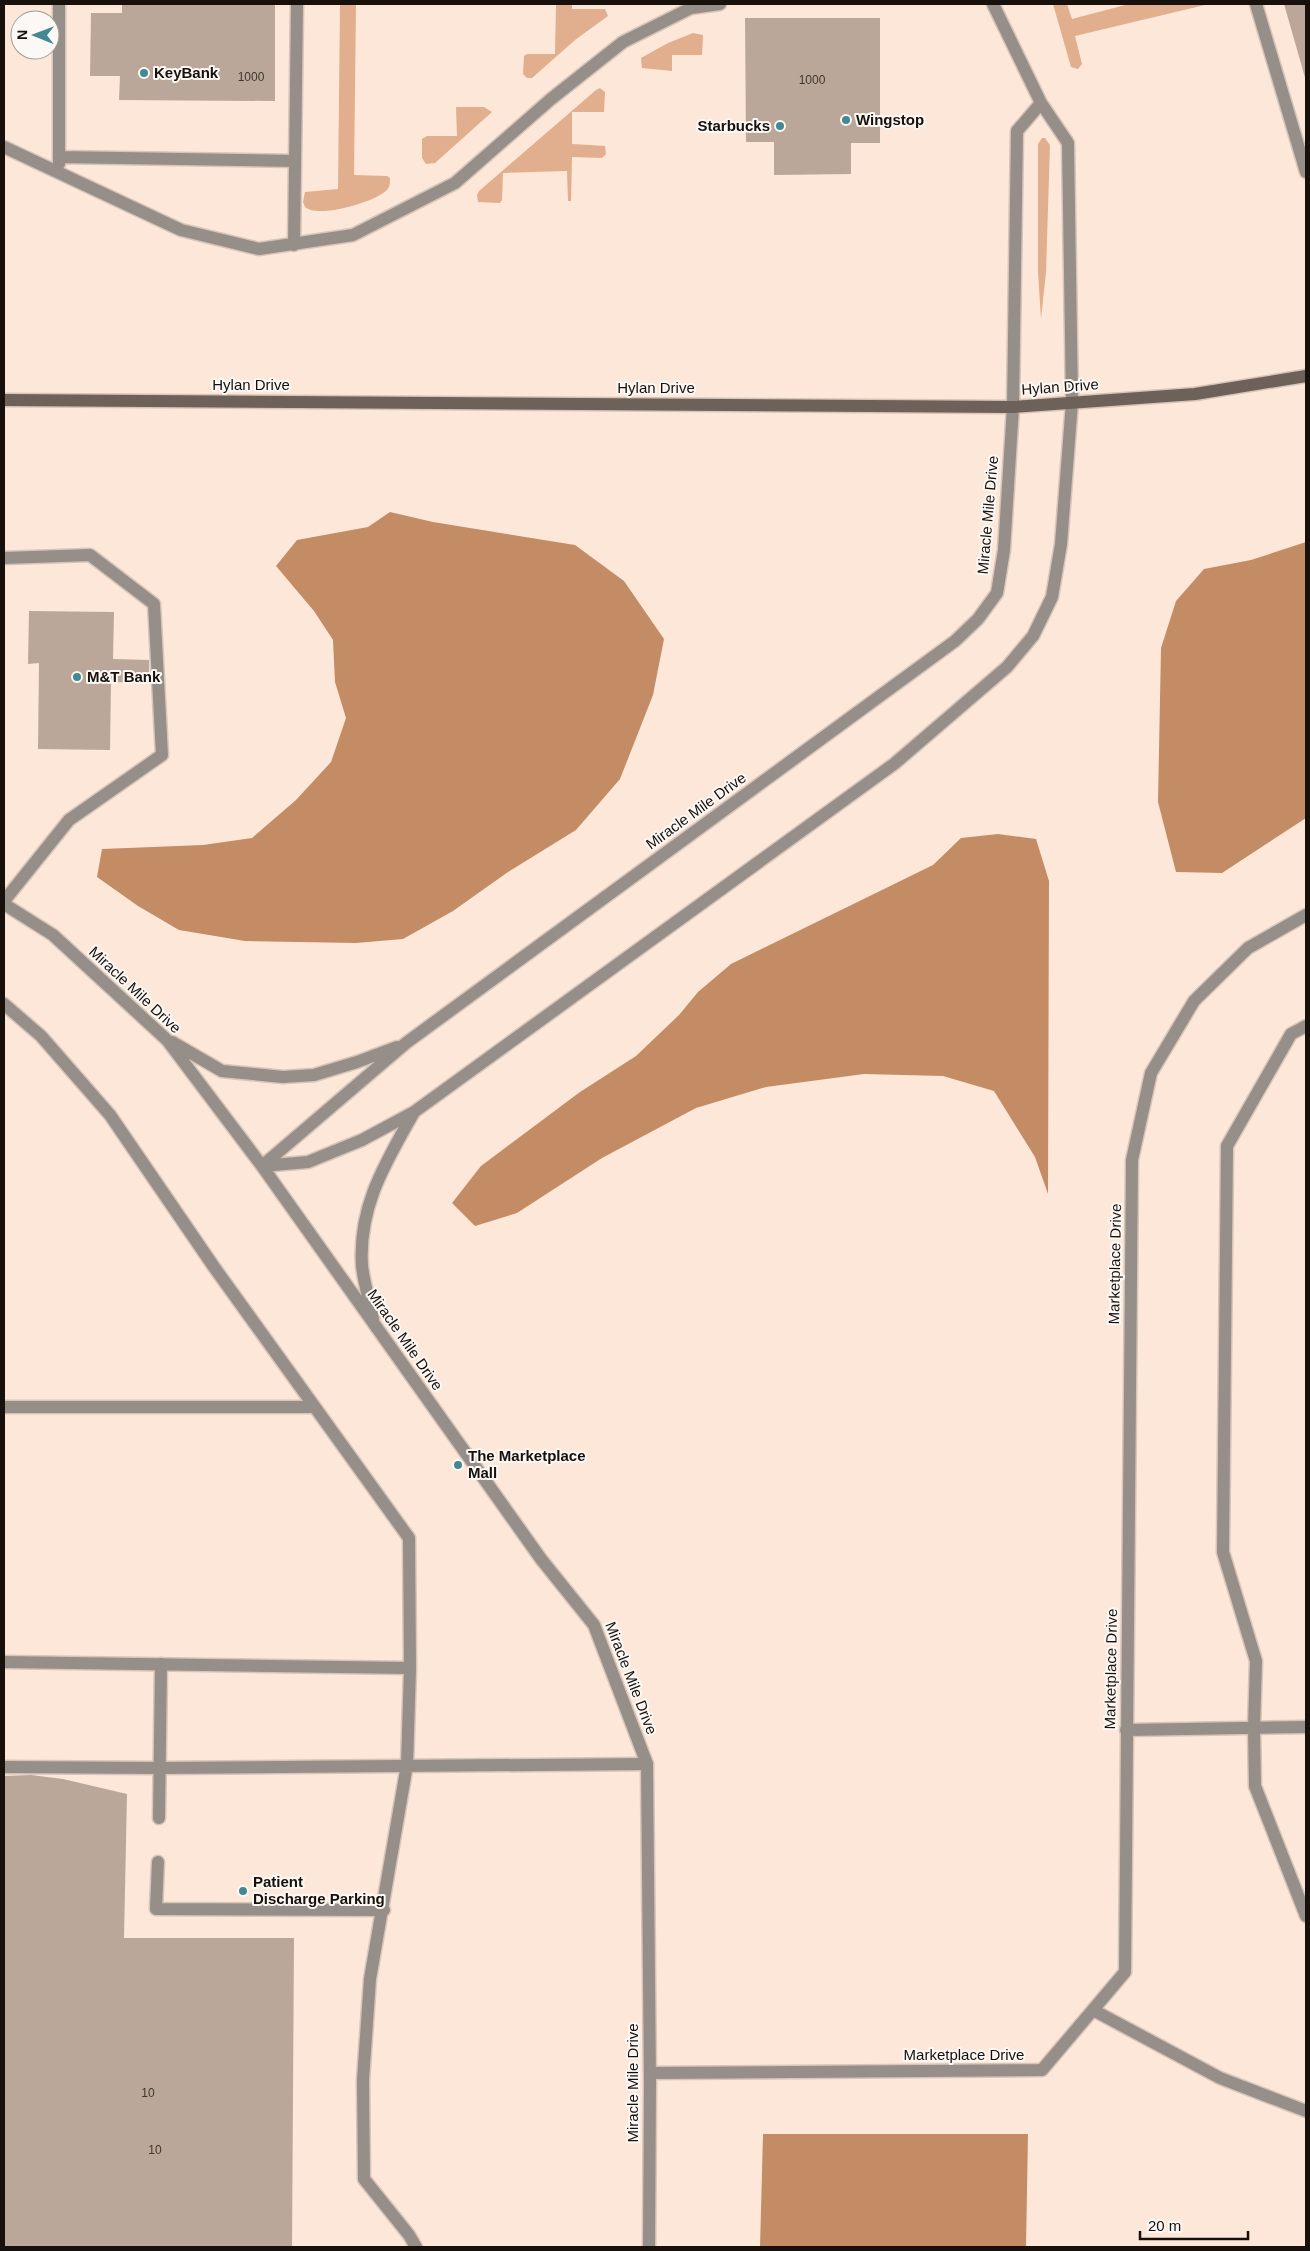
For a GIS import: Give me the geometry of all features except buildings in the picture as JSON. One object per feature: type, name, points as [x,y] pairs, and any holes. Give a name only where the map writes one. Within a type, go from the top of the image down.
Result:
[{"type":"main road","name":"Hylan Drive","points":[[4,400],[1013,406],[1196,394],[1306,376]]},
{"type":"street","points":[[58,174],[59,4]]},
{"type":"street","points":[[294,245],[297,4]]},
{"type":"street","points":[[4,147],[58,174],[181,230],[259,249],[353,235],[455,184],[552,99],[622,42],[691,8],[720,4]]},
{"type":"street","points":[[262,1166],[308,1162],[362,1140],[414,1112],[894,764],[1007,667],[1033,636],[1052,597],[1061,544],[1072,402],[1068,143],[1041,103],[993,4]]},
{"type":"street","points":[[1256,4],[1306,172]]},
{"type":"street","name":"Miracle Mile Drive","points":[[262,1166],[406,1043],[955,641],[978,619],[997,593],[1004,550],[1013,406],[1016,131],[1041,103]]},
{"type":"street","points":[[59,157],[295,161]]},
{"type":"street","points":[[4,558],[90,555],[154,604],[162,755],[68,820],[4,903]]},
{"type":"street","name":"Miracle Mile Drive","points":[[4,903],[53,935],[167,1040],[262,1166],[541,1559],[594,1625],[647,1764],[650,2073],[649,2247]]},
{"type":"street","name":"Marketplace Drive","points":[[650,2073],[1042,2070],[1125,1972],[1132,1160],[1151,1073],[1194,1001],[1248,948],[1306,916]]},
{"type":"street","points":[[4,1004],[41,1036],[110,1115],[214,1267],[409,1538],[410,1668],[407,1766],[384,1910],[370,1980],[363,2080],[364,2179],[409,2235],[416,2247]]},
{"type":"street","points":[[1306,1026],[1291,1034],[1228,1146],[1223,1552],[1256,1661],[1255,1786],[1306,1916]]},
{"type":"street","points":[[167,1040],[222,1071],[283,1077],[314,1075],[357,1062],[406,1043]]},
{"type":"street","points":[[374,1324],[362,1267],[364,1231],[373,1190],[414,1112]]},
{"type":"street","points":[[4,1407],[315,1407]]},
{"type":"street","points":[[4,1662],[410,1668]]},
{"type":"street","points":[[159,1818],[161,1664]]},
{"type":"street","points":[[1126,1730],[1306,1727]]},
{"type":"street","points":[[4,1767],[160,1768],[647,1764]]},
{"type":"street","points":[[158,1862],[156,1909],[384,1910]]},
{"type":"street","points":[[1093,2010],[1220,2078],[1306,2111]]},
{"type":"shaded area","points":[[340,4],[356,4],[354,175],[387,176],[390,178],[390,183],[387,190],[381,195],[359,204],[333,210],[312,210],[305,207],[303,202],[305,192],[338,189]]},
{"type":"shaded area","points":[[556,4],[572,4],[572,9],[605,9],[608,16],[575,40],[532,78],[527,78],[523,74],[524,56],[527,54],[555,54]]},
{"type":"shaded area","points":[[1053,4],[1067,4],[1072,19],[1129,4],[1209,4],[1075,36],[1082,64],[1078,69],[1071,67]]},
{"type":"shaded area","points":[[693,33],[703,35],[702,55],[672,55],[672,71],[642,68],[641,58],[668,43]]},
{"type":"shaded area","points":[[600,88],[605,92],[604,112],[572,112],[572,144],[605,146],[606,154],[602,158],[572,157],[571,201],[568,201],[567,171],[503,173],[502,200],[500,203],[478,202],[477,195],[479,191]]},
{"type":"shaded area","points":[[456,107],[484,107],[492,112],[435,163],[426,164],[422,158],[422,139],[427,136],[457,136]]},
{"type":"shaded area","points":[[1042,138],[1045,138],[1050,145],[1046,272],[1041,319],[1038,272],[1038,144]]},
{"type":"shaded area","points":[[390,512],[433,522],[575,545],[624,581],[664,639],[653,695],[620,779],[576,830],[508,872],[453,911],[403,939],[356,943],[245,941],[179,930],[138,906],[97,877],[102,849],[203,845],[252,838],[296,800],[331,762],[346,718],[335,682],[333,640],[314,611],[276,566],[297,540],[368,527]]},
{"type":"shaded area","points":[[1306,542],[1306,818],[1222,873],[1176,872],[1158,802],[1161,648],[1176,601],[1204,569],[1251,560]]},
{"type":"shaded area","points":[[998,834],[1036,839],[1049,881],[1048,1194],[1035,1157],[994,1091],[943,1076],[864,1074],[766,1087],[696,1108],[602,1158],[517,1213],[475,1226],[452,1203],[481,1166],[580,1092],[636,1056],[679,1015],[698,992],[731,964],[933,865],[961,838]]},
{"type":"shaded area","points":[[763,2134],[1028,2134],[1026,2247],[760,2247]]},
{"type":"place","name":"KeyBank","points":[[144,73]]},
{"type":"place","name":"Wingstop","points":[[846,120]]},
{"type":"place","name":"Starbucks","points":[[780,126]]},
{"type":"place","name":"M&T Bank","points":[[77,677]]},
{"type":"place","name":"The Marketplace Mall","points":[[458,1465]]},
{"type":"place","name":"Patient Discharge Parking","points":[[243,1891]]}]
